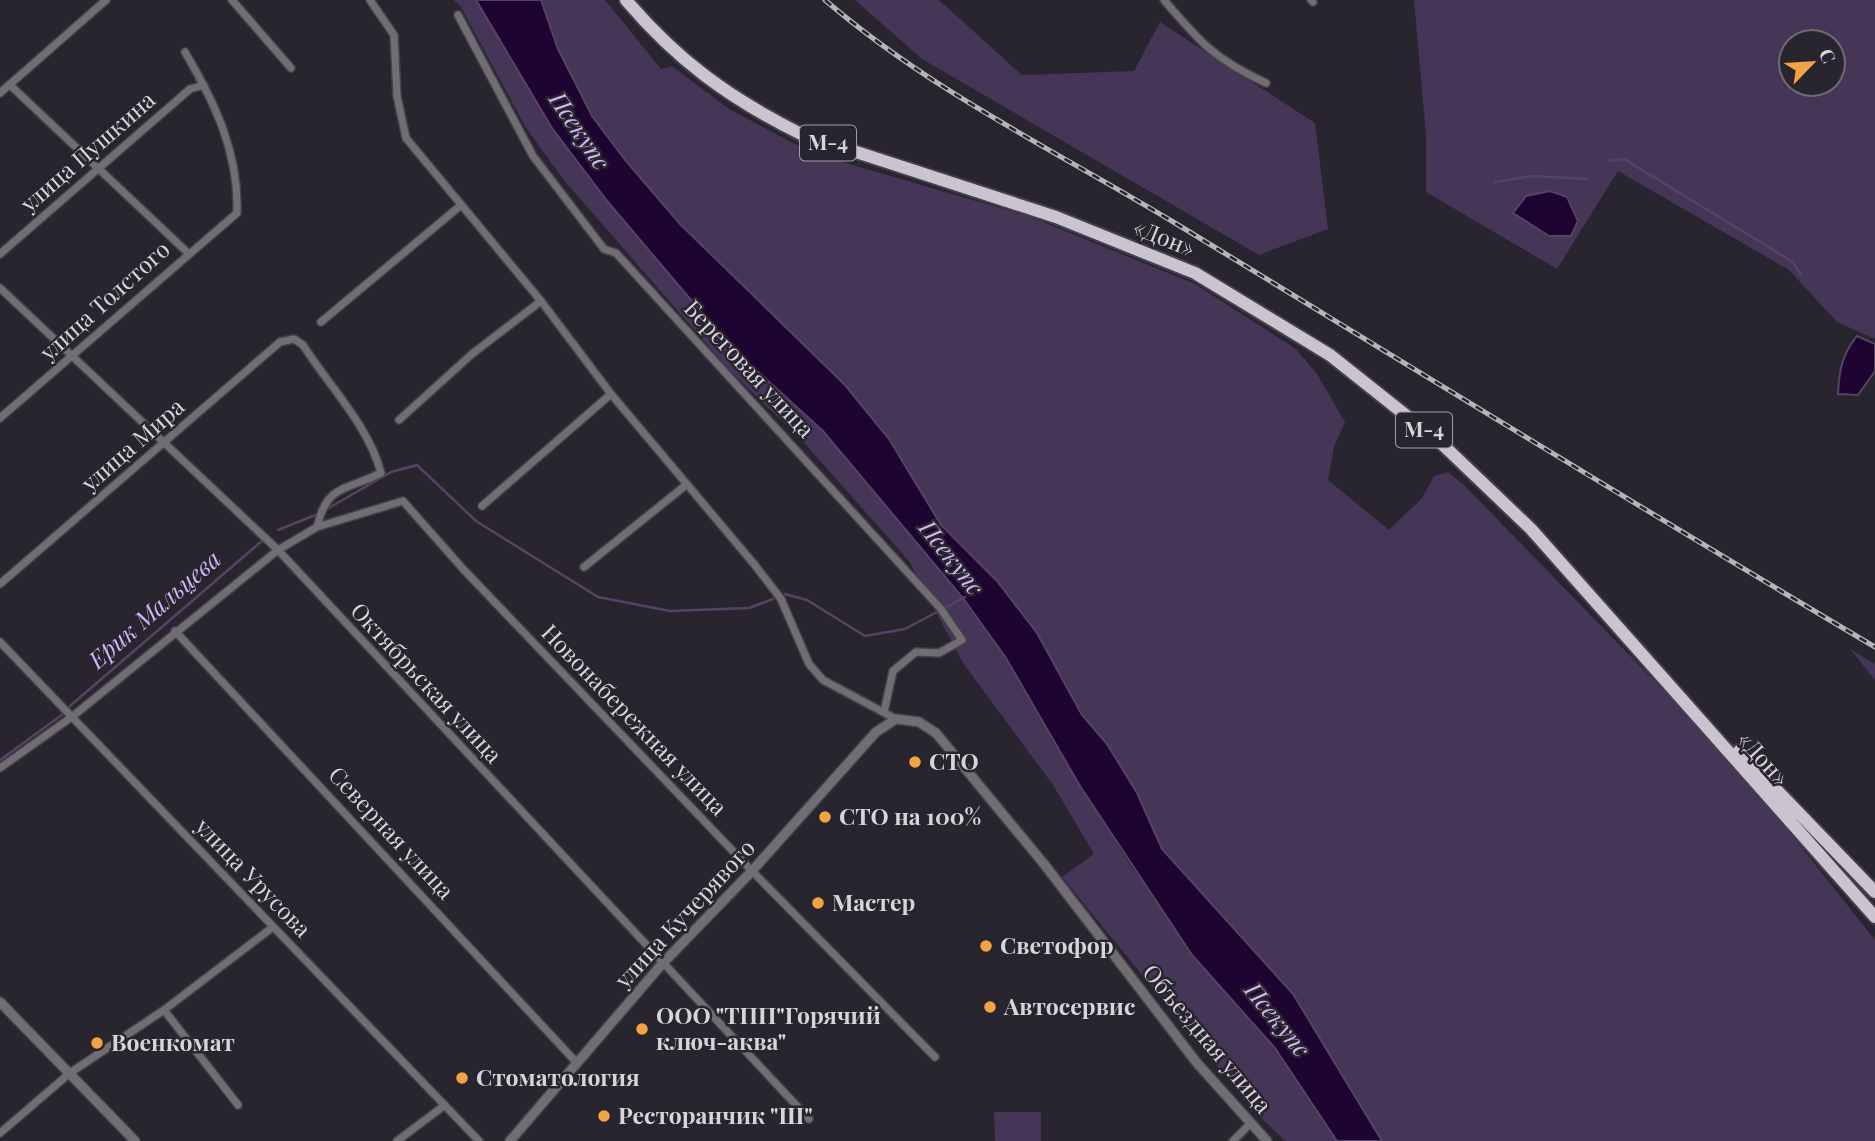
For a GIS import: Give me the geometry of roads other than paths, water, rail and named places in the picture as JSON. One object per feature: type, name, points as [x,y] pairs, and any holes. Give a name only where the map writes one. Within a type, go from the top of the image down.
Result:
[{"type":"highway","name":"«Дон»","points":[[626,0],[658,38],[692,69],[724,92],[801,134],[1056,217],[1195,273],[1330,355],[1442,444],[1531,529],[1875,917]]},
{"type":"highway","name":"«Дон»","points":[[1619,628],[1875,891]]},
{"type":"street","points":[[0,93],[106,0]]},
{"type":"street","points":[[232,0],[290,68]]},
{"type":"street","points":[[370,0],[394,35],[397,96],[406,138],[541,301],[611,394],[781,599],[809,664],[824,680],[896,719]]},
{"type":"street","points":[[1164,0],[1207,50],[1234,68],[1266,83]]},
{"type":"street","name":"Береговая улица","points":[[458,15],[533,156],[604,249],[616,253],[731,382],[796,447],[940,609],[962,640],[939,653],[916,652],[892,670],[884,712]]},
{"type":"street","points":[[185,52],[204,85]]},
{"type":"street","points":[[10,85],[188,253]]},
{"type":"street","name":"улица Пушкина","points":[[0,254],[190,89],[204,85]]},
{"type":"street","name":"улица Толстого","points":[[0,418],[237,213],[238,183],[227,138],[215,104],[204,85]]},
{"type":"street","points":[[321,322],[460,206]]},
{"type":"street","name":"Октябрьская улица","points":[[0,288],[71,358],[278,550],[809,1119]]},
{"type":"street","points":[[399,420],[472,354],[541,301]]},
{"type":"street","name":"улица Мира","points":[[0,584],[280,342],[294,339],[303,345],[364,433],[376,456],[380,473],[324,501],[317,527]]},
{"type":"street","points":[[482,506],[611,394]]},
{"type":"street","points":[[584,567],[686,485]]},
{"type":"street","name":"Новонабережная улица","points":[[317,527],[394,501],[403,501],[464,570],[752,871],[935,1057]]},
{"type":"street","points":[[0,768],[73,716],[278,550],[317,527]]},
{"type":"street","name":"Северная улица","points":[[175,631],[577,1063]]},
{"type":"street","name":"улица Урусова","points":[[0,642],[479,1141]]},
{"type":"street","name":"улица Кучерявого","points":[[510,1141],[662,964],[752,871],[876,732],[896,719]]},
{"type":"street","name":"Объездная улица","points":[[896,719],[919,722],[936,733],[1044,864],[1196,1063],[1267,1141]]},
{"type":"street","points":[[0,1133],[70,1073],[164,1010],[273,927]]},
{"type":"street","points":[[0,1002],[135,1141]]},
{"type":"street","points":[[164,1010],[238,1105]]},
{"type":"street","points":[[397,1141],[445,1105]]},
{"type":"street","points":[[1233,1141],[1251,1123]]},
{"type":"water","name":"Псекупс","points":[[476,0],[541,0],[558,49],[592,116],[680,224],[845,385],[889,439],[941,525],[997,581],[1037,633],[1082,715],[1107,744],[1137,793],[1162,849],[1293,994],[1382,1141],[1337,1141],[1275,1048],[1192,955],[1080,786],[1006,658],[963,598],[823,431],[730,346],[608,202],[552,128]]},
{"type":"water","points":[[1550,191],[1567,197],[1578,221],[1571,236],[1549,236],[1513,213],[1526,196]]},
{"type":"water","points":[[1857,336],[1875,344],[1875,371],[1858,395],[1838,394],[1842,363]]},
{"type":"waterway","points":[[1608,161],[1624,159],[1793,262],[1801,275]]},
{"type":"waterway","points":[[1495,182],[1532,176],[1587,179]]},
{"type":"waterway","name":"Ерик Мальцева","points":[[327,509],[391,472],[417,465],[476,521],[598,597],[670,611],[749,608],[773,599]]},
{"type":"waterway","name":"Ерик Мальцева","points":[[278,530],[318,514]]},
{"type":"waterway","name":"Ерик Мальцева","points":[[70,706],[263,540]]},
{"type":"waterway","name":"Ерик Мальцева","points":[[785,594],[807,600],[865,636],[905,629],[965,597]]},
{"type":"waterway","name":"Ерик Мальцева","points":[[0,760],[63,714]]},
{"type":"railway","points":[[825,0],[866,33],[951,92],[1175,223],[1875,647]]},
{"type":"place","name":"СТО","points":[[915,762]]},
{"type":"place","name":"СТО на 100%","points":[[825,817]]},
{"type":"place","name":"Мастер","points":[[818,903]]},
{"type":"place","name":"Светофор","points":[[986,946]]},
{"type":"place","name":"Автосервис","points":[[990,1007]]},
{"type":"place","name":"ООО \"ТПП\"Горячий ключ-аква\"","points":[[642,1029]]},
{"type":"place","name":"Военкомат","points":[[97,1043]]},
{"type":"place","name":"Стоматология","points":[[462,1078]]},
{"type":"place","name":"Ресторанчик \"Ш\"","points":[[604,1116]]}]
